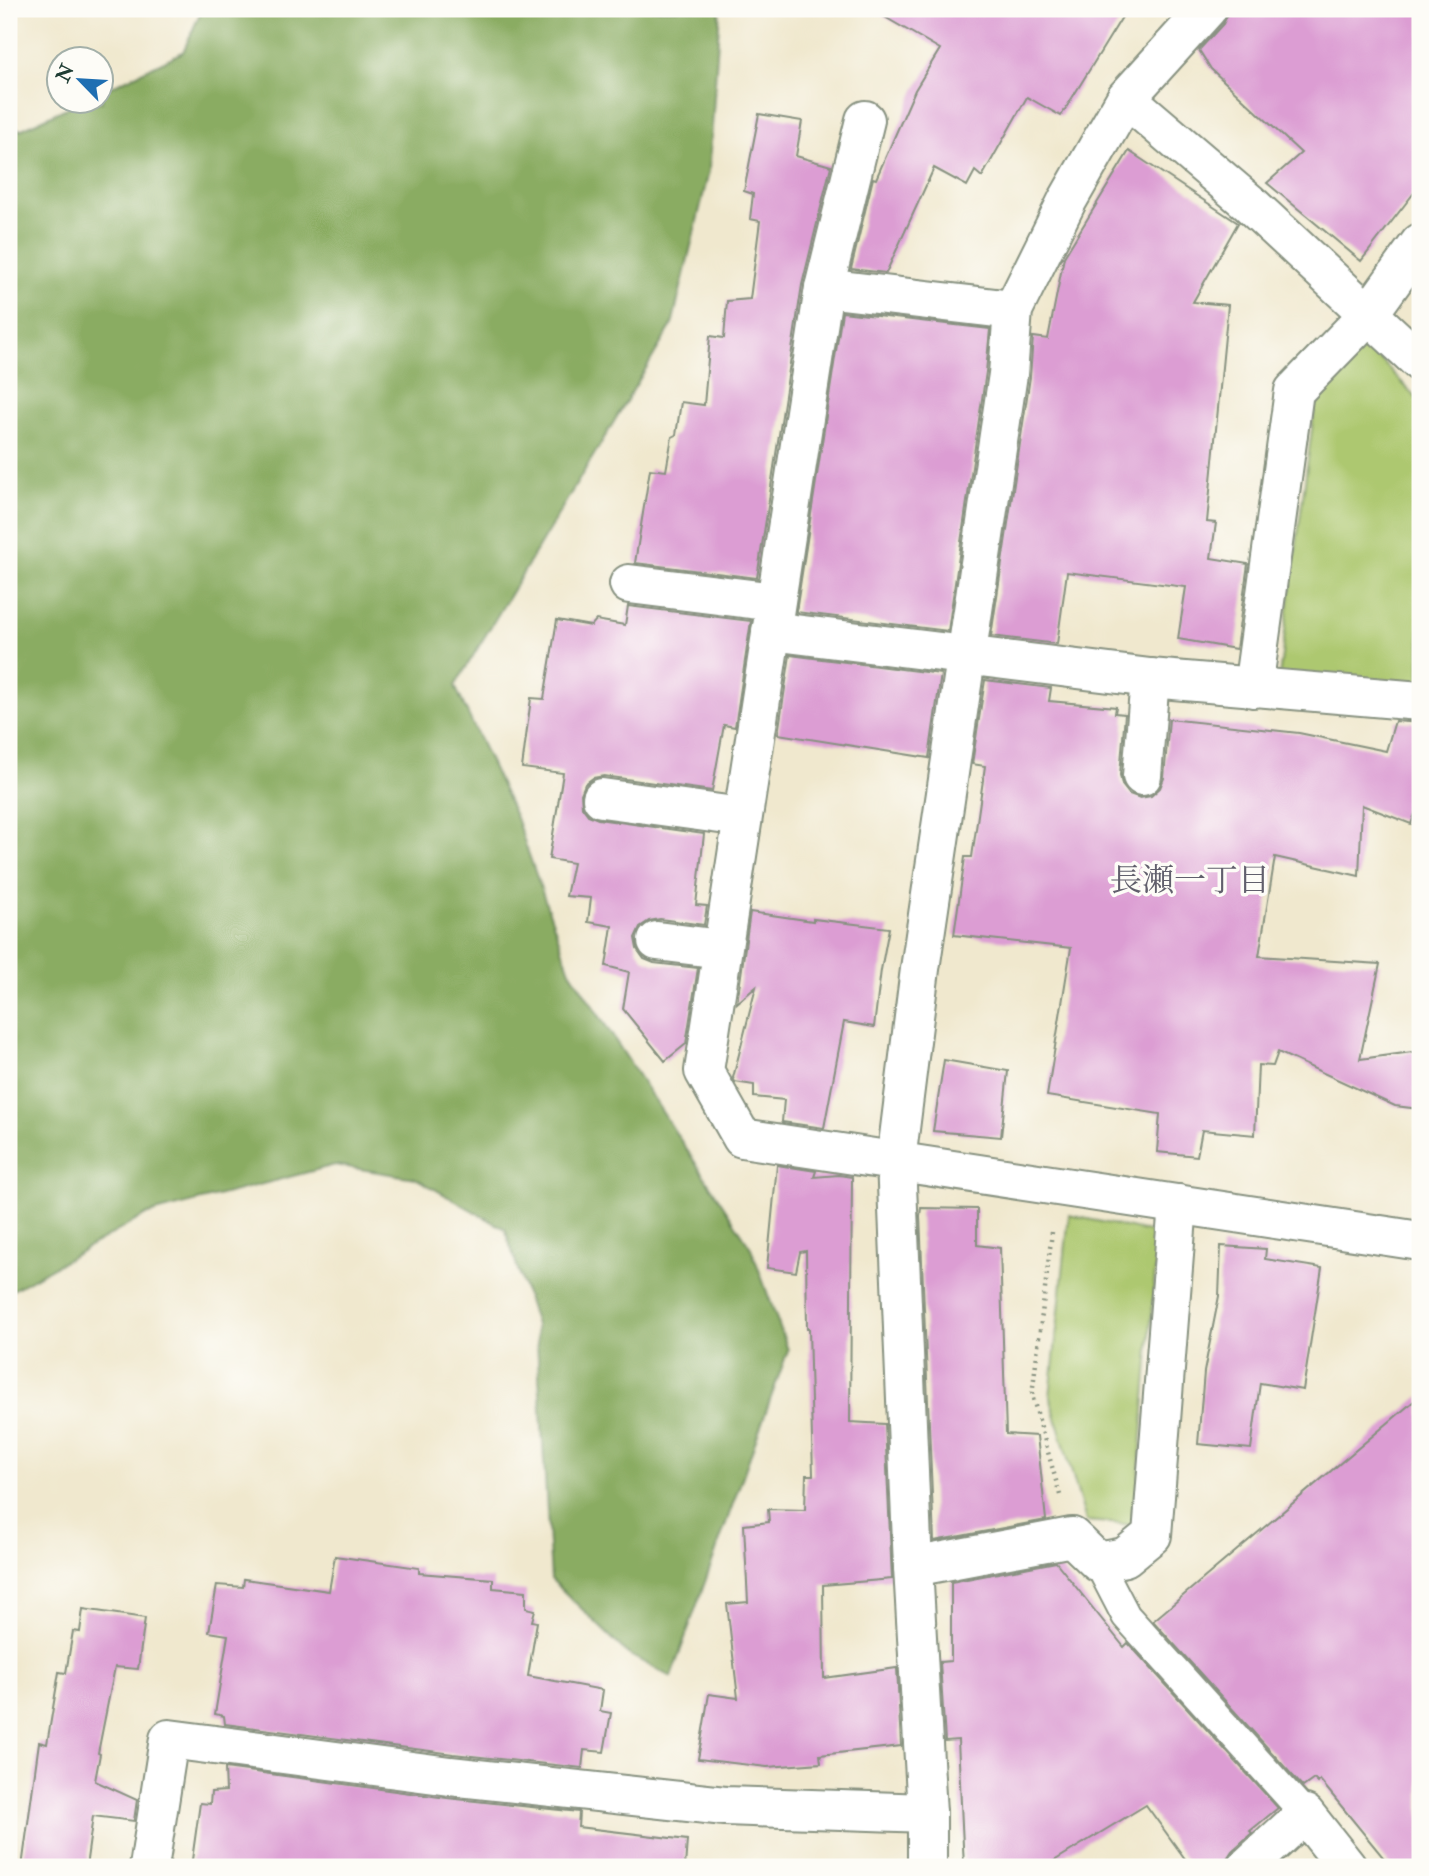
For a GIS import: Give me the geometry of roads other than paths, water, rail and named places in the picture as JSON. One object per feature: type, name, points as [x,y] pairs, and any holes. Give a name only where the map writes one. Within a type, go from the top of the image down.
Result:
[{"type":"street","points":[[927,1867],[927,1813],[895,1161],[920,969],[1008,374],[1013,310],[1067,201],[1126,98],[1207,9]]},
{"type":"street","points":[[1126,98],[1248,202],[1420,362]]},
{"type":"street","points":[[865,121],[824,288],[704,1071],[743,1138],[1420,1241]]},
{"type":"street","points":[[1253,688],[1294,391],[1368,315],[1420,243]]},
{"type":"street","points":[[824,288],[1013,310]]},
{"type":"street","points":[[629,584],[773,617],[966,656],[1150,678],[1420,701]]},
{"type":"street","points":[[1142,776],[1150,678]]},
{"type":"street","points":[[601,798],[742,817]]},
{"type":"street","points":[[657,941],[721,949]]},
{"type":"street","points":[[913,1567],[1085,1550],[1125,1557],[1153,1535],[1178,1204]]},
{"type":"street","points":[[149,1867],[169,1739],[450,1776],[725,1806],[927,1813]]},
{"type":"street","points":[[1247,1867],[1305,1814],[1347,1867]]},
{"type":"lane","points":[[1085,1550],[1126,1616],[1305,1814]]},
{"type":"district","name":"長瀬一丁目","points":[[1190,881]]}]
